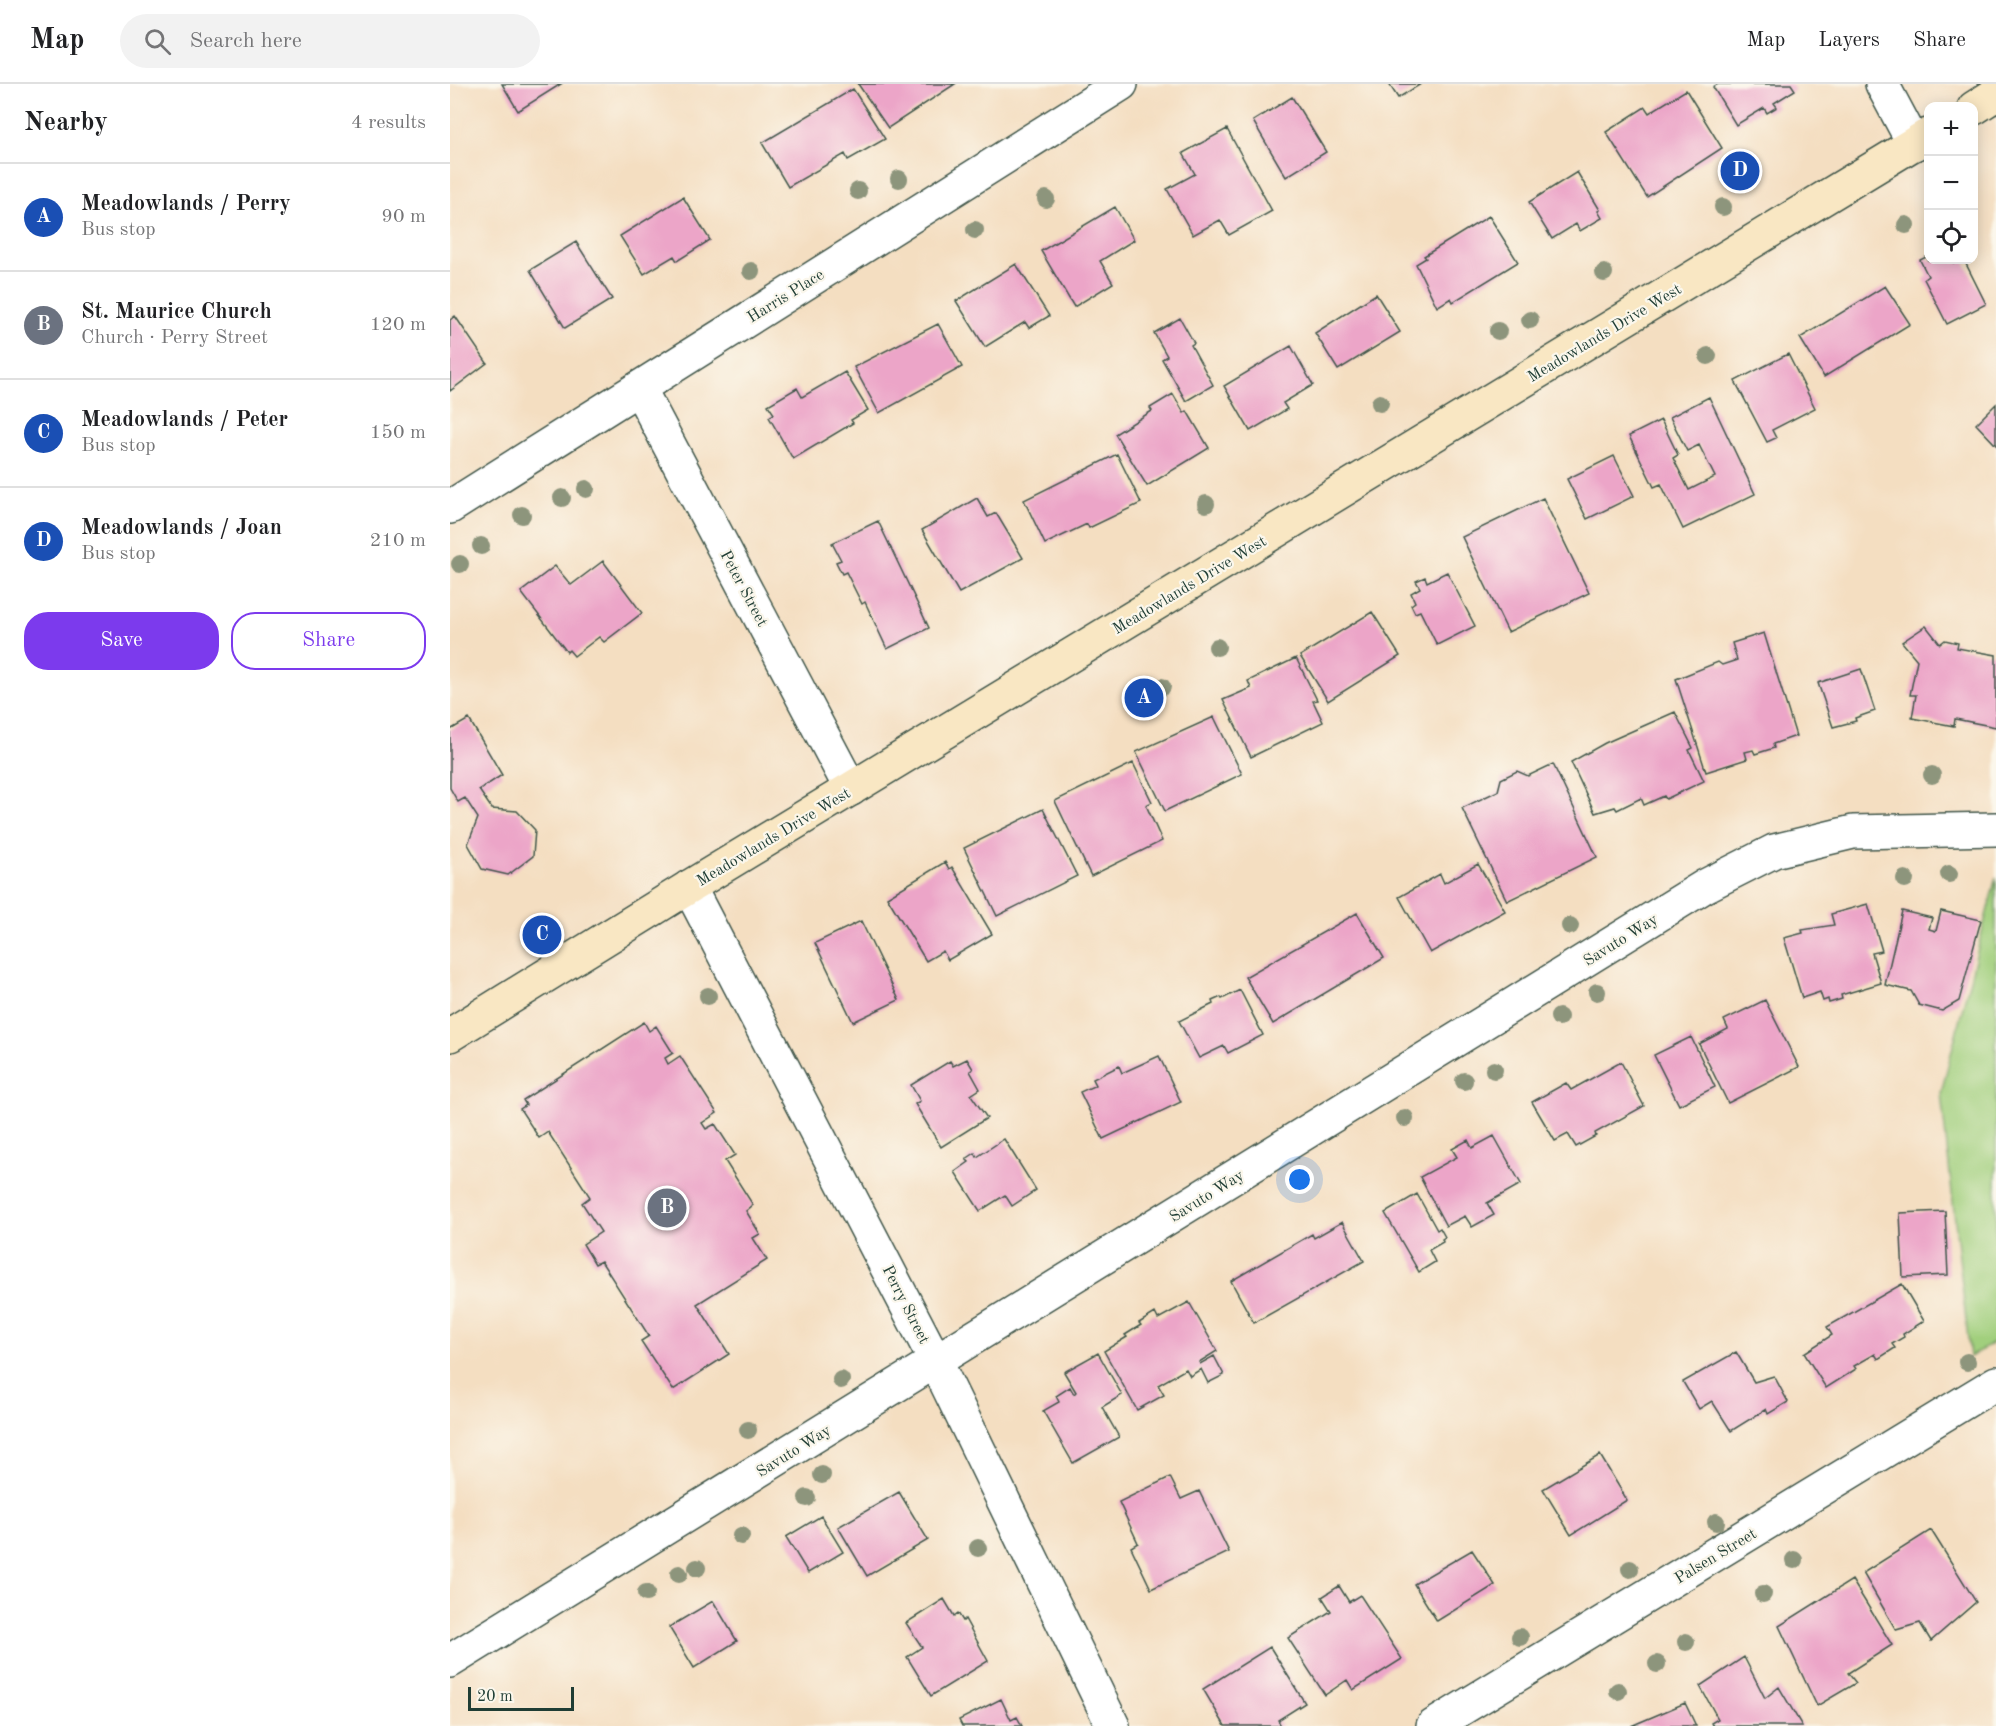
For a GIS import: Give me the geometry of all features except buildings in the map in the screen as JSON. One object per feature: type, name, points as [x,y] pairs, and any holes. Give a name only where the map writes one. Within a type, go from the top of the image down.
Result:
[{"type":"main road","points":[[1978,105],[1996,94]]},
{"type":"main road","name":"Meadowlands Drive West","points":[[450,1035],[689,887],[1921,140]]},
{"type":"street","name":"Harris Place","points":[[450,507],[1121,84]]},
{"type":"street","points":[[1882,84],[1921,140]]},
{"type":"street","name":"Peter Street","points":[[639,388],[851,789]]},
{"type":"street","name":"Savuto Way","points":[[450,1661],[1705,886],[1774,851],[1853,832],[1996,829]]},
{"type":"street","name":"Perry Street","points":[[689,887],[936,1362],[1113,1726]]},
{"type":"street","name":"Palsen Street","points":[[1433,1726],[1996,1383]]},
{"type":"green space","points":[[1996,877],[1996,1341],[1970,1357],[1941,1093]]},
{"type":"place","name":"Meadowlands / Joan","points":[[1740,171]]},
{"type":"place","name":"Meadowlands / Perry","points":[[1144,698]]},
{"type":"place","name":"Meadowlands / Peter","points":[[542,935]]},
{"type":"place","name":"St. Maurice Church","points":[[667,1208]]}]
